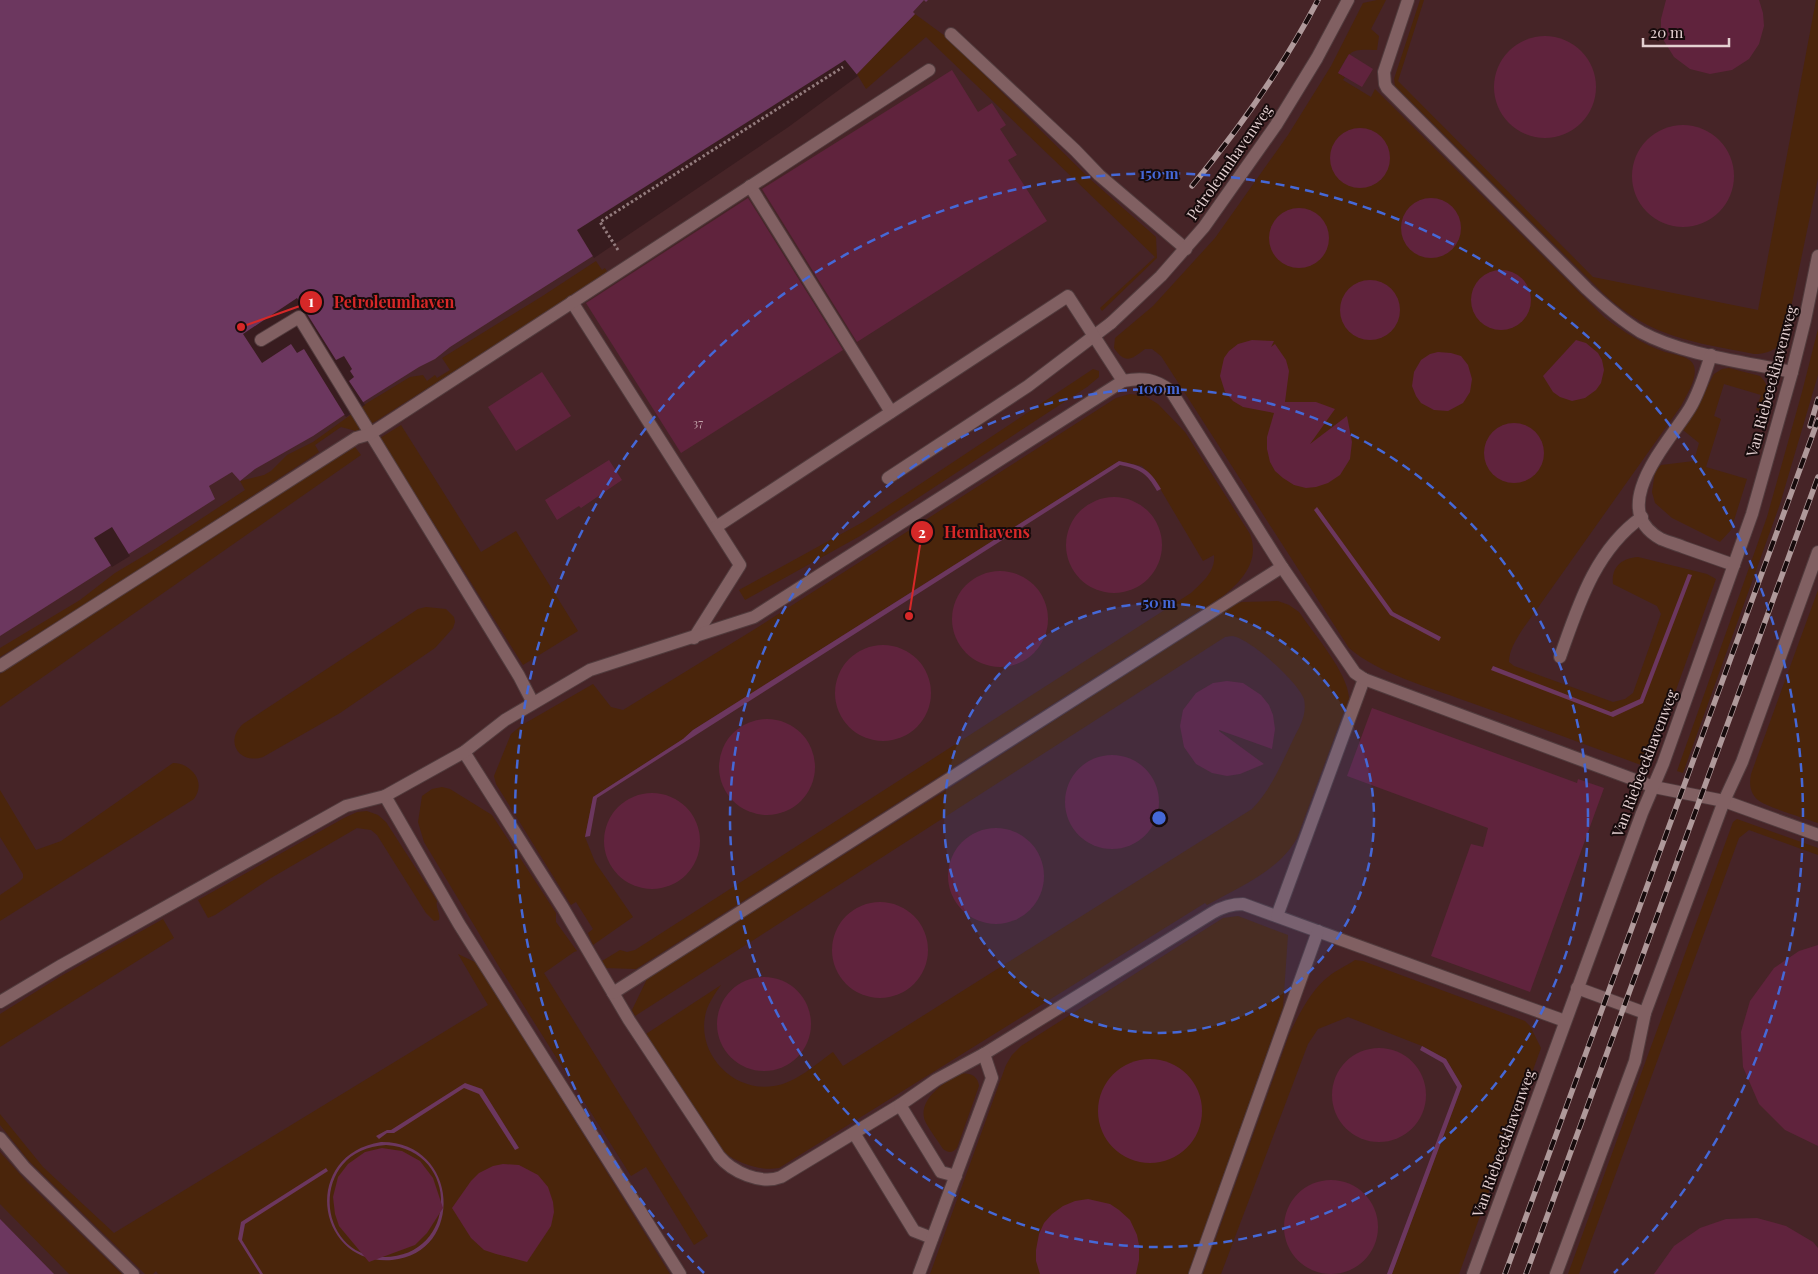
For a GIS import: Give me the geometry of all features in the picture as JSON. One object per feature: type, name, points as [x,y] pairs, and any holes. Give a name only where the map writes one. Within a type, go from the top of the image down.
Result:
[{"type":"street","name":"Petroleumhavenweg","points":[[888,478],[1028,386],[1111,323],[1161,276],[1186,249],[1232,189],[1276,125],[1317,58],[1348,0]]},
{"type":"street","points":[[1408,0],[1384,72],[1384,84],[1390,93],[1587,289],[1613,313],[1661,341],[1711,355],[1792,372]]},
{"type":"street","points":[[951,34],[1075,150],[1099,175],[1186,249]]},
{"type":"street","points":[[0,666],[356,438],[370,434],[929,70]]},
{"type":"street","points":[[750,186],[891,412]]},
{"type":"street","name":"Van Riebeeckhavenweg","points":[[1473,1274],[1642,812],[1654,787],[1752,514],[1792,372],[1818,256]]},
{"type":"street","points":[[716,527],[1068,296],[1123,381]]},
{"type":"street","points":[[572,302],[740,565],[694,638]]},
{"type":"street","points":[[261,340],[298,317],[519,676],[533,703]]},
{"type":"street","points":[[1711,355],[1701,385],[1690,407],[1642,482],[1639,508],[1646,526],[1661,539],[1734,565]]},
{"type":"street","points":[[0,1002],[62,965],[346,806],[385,796],[464,752],[505,720],[590,670],[694,638],[754,617],[1123,381],[1135,378],[1148,378],[1160,383],[1171,391],[1282,567],[1346,661],[1364,679],[1654,787],[1724,801],[1818,835]]},
{"type":"street","points":[[1560,657],[1580,601],[1599,563],[1630,526],[1642,517]]},
{"type":"street","points":[[1556,1274],[1635,1061],[1645,1013],[1724,801],[1742,762],[1818,552]]},
{"type":"street","points":[[612,993],[1282,567]]},
{"type":"street","points":[[1277,916],[1364,679]]},
{"type":"street","points":[[464,752],[629,1020],[719,1156],[734,1170],[764,1179],[773,1180],[782,1177],[900,1105],[936,1080],[984,1054],[1222,907],[1234,904],[1243,904],[1277,916],[1565,1021]]},
{"type":"street","points":[[385,796],[459,924],[680,1274]]},
{"type":"street","points":[[1195,1274],[1318,931]]},
{"type":"street","points":[[1577,988],[1645,1013]]},
{"type":"street","points":[[919,1274],[992,1078],[984,1054]]},
{"type":"street","points":[[900,1105],[941,1172],[956,1176]]},
{"type":"street","points":[[854,1133],[914,1231],[932,1238]]},
{"type":"street","points":[[0,1138],[25,1168],[134,1274]]},
{"type":"path","points":[[628,266],[600,222],[843,67]]},
{"type":"shaded area","points":[[0,0],[1818,0],[1818,1274],[41,1274],[0,1231]]},
{"type":"shaded area","points":[[0,0],[924,0],[913,12],[915,14],[857,74],[593,256],[313,436],[255,469],[240,481],[232,472],[209,486],[215,499],[0,636]]},
{"type":"shaded area","points":[[1386,0],[1371,29],[1379,36],[1377,50],[1352,52],[1338,73],[1345,77],[1343,80],[1371,97],[1375,89],[1605,318],[1641,342],[1686,358],[1694,366],[1693,381],[1681,406],[1522,630],[1513,645],[1509,658],[1509,662],[1514,666],[1613,702],[1625,699],[1633,693],[1661,614],[1657,606],[1613,584],[1614,573],[1619,564],[1627,559],[1638,557],[1707,574],[1716,579],[1650,762],[1641,765],[1389,673],[1349,648],[1161,356],[1152,349],[1145,349],[1128,359],[1114,348],[1115,338],[1153,306],[1215,238],[1288,135],[1331,66],[1363,3]]},
{"type":"shaded area","points":[[1420,0],[1424,0],[1398,81],[1593,277],[1758,310],[1816,0],[1818,0],[1818,178],[1784,341],[1770,351],[1754,354],[1712,346],[1656,329],[1621,309],[1604,294],[1395,86],[1394,79]]},
{"type":"shaded area","points":[[915,14],[945,36],[1090,179],[1156,237],[1157,258],[1102,311],[1100,308],[1155,257],[926,37],[866,89],[857,74]]},
{"type":"shaded area","points":[[596,261],[602,270],[605,268],[608,273],[376,421],[356,431],[341,427],[315,445],[319,452],[120,583],[0,657],[0,648],[80,600],[115,573],[245,490],[240,481],[264,475],[271,471],[287,455],[313,442],[367,403],[410,377],[423,375],[427,381],[435,375],[437,378],[450,370],[442,358]]},
{"type":"shaded area","points":[[1818,329],[1818,375],[1780,504],[1683,773],[1677,771],[1767,517]]},
{"type":"shaded area","points":[[1729,368],[1760,376],[1766,384],[1768,398],[1765,413],[1756,410],[1761,395],[1724,384],[1714,416],[1721,419],[1706,467],[1747,479],[1731,530],[1720,542],[1672,518],[1655,503],[1652,492],[1655,472],[1661,465],[1694,461],[1699,443],[1683,430],[1690,421],[1714,374],[1722,369]]},
{"type":"shaded area","points":[[1093,369],[1099,371],[1099,377],[1087,387],[860,536],[745,600],[739,590],[863,522]]},
{"type":"shaded area","points":[[1130,394],[1145,396],[1158,404],[1185,432],[1250,534],[1253,543],[1251,561],[1248,569],[1237,583],[1223,596],[636,969],[605,968],[602,961],[620,950],[627,952],[635,950],[1191,593],[1204,581],[1211,571],[1214,555],[1203,561],[1155,480],[1142,466],[1119,461],[693,730],[683,739],[593,797],[585,837],[595,862],[633,917],[593,945],[588,933],[593,929],[576,902],[571,905],[496,784],[494,776],[511,734],[522,725],[593,684],[611,707],[623,710],[755,629],[1116,398]]},
{"type":"shaded area","points":[[401,425],[481,552],[516,531],[578,631],[523,665],[380,438]]},
{"type":"shaded area","points":[[355,447],[361,455],[0,707],[0,674]]},
{"type":"shaded area","points":[[1119,461],[1149,472],[1161,489],[1157,491],[1150,480],[1142,473],[1133,468],[1120,465],[597,798],[590,836],[585,837],[593,797],[683,739],[693,730]]},
{"type":"shaded area","points":[[1317,507],[1393,612],[1441,637],[1439,641],[1390,615],[1314,510]]},
{"type":"shaded area","points":[[1688,574],[1692,575],[1643,703],[1613,717],[1491,670],[1493,666],[1611,712],[1640,699]]},
{"type":"shaded area","points":[[1818,590],[1818,823],[1762,803],[1753,794],[1750,781]]},
{"type":"shaded area","points":[[1278,601],[1289,605],[1299,612],[1321,642],[1343,677],[1349,698],[1297,838],[1280,860],[1245,885],[1207,905],[1205,903],[779,1168],[750,1166],[725,1153],[646,1034],[721,985],[707,1008],[704,1027],[706,1042],[712,1055],[720,1067],[732,1076],[745,1083],[759,1087],[774,1086],[790,1081],[833,1052],[843,1066],[1252,809],[1260,801],[1273,781],[1300,726],[1304,713],[1304,699],[1293,682],[1261,652],[1240,639],[1232,636],[1225,637],[635,1016],[632,1010],[647,979],[942,793],[1233,605],[1242,602]]},
{"type":"shaded area","points":[[426,607],[446,609],[454,617],[453,628],[435,648],[340,713],[263,757],[247,758],[237,750],[235,737],[243,724],[418,609]]},
{"type":"shaded area","points":[[173,763],[186,766],[198,780],[198,793],[194,799],[0,921],[0,895],[18,883],[23,878],[23,874],[0,837],[0,790],[36,850],[61,841]]},
{"type":"shaded area","points":[[442,787],[450,789],[492,815],[556,913],[556,922],[577,951],[544,973],[708,1236],[694,1245],[646,1167],[631,1176],[498,965],[424,842],[418,822],[422,796],[432,789]]},
{"type":"shaded area","points":[[367,811],[378,815],[386,822],[437,901],[439,920],[434,921],[426,913],[377,835],[371,830],[357,828],[271,878],[208,918],[198,900],[344,818],[357,812]]},
{"type":"shaded area","points":[[1737,819],[1818,848],[1818,855],[1749,830],[1739,838],[1579,1274],[1568,1274],[1733,822]]},
{"type":"shaded area","points":[[1238,916],[1288,935],[1283,1007],[1188,1274],[930,1274],[1006,1065],[1012,1055],[1021,1046],[1223,918]]},
{"type":"shaded area","points":[[163,919],[174,938],[0,1047],[0,1014],[61,976]]},
{"type":"shaded area","points":[[458,954],[477,963],[670,1274],[158,1274],[156,1271],[153,1274],[145,1274],[29,1161],[0,1125],[0,1114],[43,1167],[114,1233],[488,1005]]},
{"type":"shaded area","points":[[1355,960],[1363,961],[1525,1021],[1530,1026],[1541,1048],[1459,1274],[1392,1274],[1462,1086],[1446,1059],[1422,1046],[1348,1017],[1318,1029],[1308,1044],[1221,1274],[1203,1274],[1289,1035],[1306,1004],[1322,982],[1334,972]]},
{"type":"shaded area","points":[[1422,1046],[1446,1059],[1462,1086],[1392,1274],[1387,1274],[1457,1087],[1443,1063],[1420,1050]]},
{"type":"shaded area","points":[[960,1074],[973,1076],[979,1086],[957,1148],[949,1152],[943,1149],[926,1123],[924,1107],[939,1087]]},
{"type":"shaded area","points":[[465,1083],[482,1089],[519,1148],[515,1150],[479,1094],[464,1088],[394,1133],[387,1133],[379,1139],[376,1136],[391,1130]]},
{"type":"shaded area","points":[[381,1142],[407,1146],[426,1159],[438,1177],[444,1198],[442,1219],[432,1238],[416,1253],[392,1260],[366,1257],[347,1246],[334,1229],[328,1208],[329,1187],[338,1167],[355,1151]],"holes":[[[386,1145],[411,1151],[428,1165],[438,1183],[441,1203],[437,1223],[426,1241],[408,1253],[383,1257],[360,1252],[344,1240],[334,1223],[330,1202],[333,1182],[343,1164],[361,1151]]]},
{"type":"shaded area","points":[[0,1152],[27,1182],[122,1274],[69,1274],[0,1204]]},
{"type":"shaded area","points":[[326,1168],[328,1171],[245,1224],[242,1240],[263,1274],[260,1274],[238,1239],[241,1222]]},
{"type":"shaded area","points":[[0,1219],[54,1274],[0,1274]]},
{"type":"pier","points":[[845,60],[858,76],[787,128],[594,258],[577,230]]},
{"type":"pier","points":[[297,298],[336,360],[344,356],[352,369],[350,371],[354,377],[349,381],[365,405],[346,417],[304,349],[297,353],[291,344],[262,363],[243,334]]},
{"type":"pier","points":[[112,527],[130,556],[112,567],[94,538]]},
{"type":"building","points":[[1666,0],[1759,0],[1764,26],[1759,44],[1749,59],[1732,70],[1710,74],[1690,69],[1674,57],[1664,41],[1661,32],[1661,19]]},
{"type":"building","points":[[1545,36],[1565,39],[1574,44],[1588,58],[1593,67],[1596,87],[1593,107],[1588,116],[1574,130],[1565,135],[1545,138],[1525,135],[1516,130],[1502,116],[1497,107],[1494,87],[1497,67],[1502,58],[1516,44],[1525,39]]},
{"type":"building","points":[[1349,54],[1373,69],[1362,87],[1338,73]]},
{"type":"building","points":[[952,70],[978,112],[992,103],[1006,125],[1000,129],[1017,155],[1008,160],[1047,221],[857,342],[762,189]]},
{"type":"building","points":[[1673,125],[1693,125],[1712,133],[1726,147],[1734,166],[1731,196],[1726,205],[1712,219],[1693,227],[1673,227],[1654,219],[1640,205],[1632,186],[1632,166],[1640,147],[1654,133]]},
{"type":"building","points":[[1360,128],[1377,133],[1385,141],[1390,158],[1385,175],[1377,183],[1360,188],[1343,183],[1335,175],[1330,158],[1335,141],[1343,133]]},
{"type":"building","points":[[748,198],[843,350],[681,453],[586,303]]},
{"type":"building","points":[[1425,198],[1437,198],[1448,203],[1456,211],[1461,222],[1459,240],[1448,253],[1437,258],[1425,258],[1414,253],[1406,245],[1401,234],[1401,222],[1406,211],[1414,203]]},
{"type":"building","points":[[1293,208],[1305,208],[1316,213],[1324,221],[1329,232],[1327,250],[1316,263],[1305,268],[1293,268],[1282,263],[1274,255],[1269,244],[1269,232],[1274,221],[1282,213]]},
{"type":"building","points":[[1495,270],[1507,270],[1518,275],[1526,283],[1531,294],[1529,312],[1518,325],[1507,330],[1495,330],[1484,325],[1476,317],[1471,306],[1471,294],[1476,283],[1484,275]]},
{"type":"building","points":[[1370,280],[1387,285],[1395,293],[1400,310],[1395,327],[1387,335],[1370,340],[1353,335],[1345,327],[1340,310],[1345,293],[1353,285]]},
{"type":"building","points":[[1252,340],[1274,341],[1271,347],[1275,344],[1286,360],[1289,371],[1285,402],[1316,402],[1335,409],[1310,444],[1347,416],[1352,442],[1350,459],[1340,475],[1328,483],[1306,488],[1294,485],[1275,471],[1270,462],[1267,449],[1267,437],[1274,413],[1243,407],[1233,401],[1225,392],[1220,376],[1224,358],[1238,344]]},
{"type":"building","points":[[1576,340],[1586,343],[1598,353],[1604,370],[1601,383],[1596,390],[1585,398],[1572,401],[1560,397],[1553,392],[1543,376]]},
{"type":"building","points":[[1438,352],[1461,356],[1468,365],[1472,379],[1470,392],[1463,403],[1448,411],[1434,410],[1421,403],[1412,386],[1414,372],[1421,360],[1430,354]]},
{"type":"building","points":[[542,372],[571,416],[516,451],[488,407]]},
{"type":"building","points":[[1514,423],[1531,428],[1539,436],[1544,453],[1539,470],[1531,478],[1514,483],[1497,478],[1489,470],[1484,453],[1489,436],[1497,428]]},
{"type":"building","points":[[609,460],[622,480],[581,508],[579,506],[557,520],[545,500]]},
{"type":"building","points":[[1114,497],[1132,501],[1148,511],[1158,527],[1162,545],[1158,563],[1148,579],[1132,589],[1114,593],[1096,589],[1080,579],[1070,563],[1066,545],[1070,527],[1080,511],[1096,501]]},
{"type":"building","points":[[1000,571],[1018,575],[1034,585],[1044,601],[1048,619],[1044,637],[1034,653],[1018,663],[1000,667],[982,663],[966,653],[956,637],[952,619],[956,601],[966,585],[982,575]]},
{"type":"building","points":[[883,645],[901,649],[917,659],[927,675],[931,693],[927,711],[917,727],[901,737],[883,741],[865,737],[849,727],[839,711],[835,693],[839,675],[849,659],[865,649]]},
{"type":"building","points":[[1227,681],[1243,683],[1261,695],[1269,705],[1275,729],[1272,749],[1219,730],[1264,764],[1240,774],[1227,776],[1212,773],[1196,764],[1184,747],[1180,726],[1183,710],[1196,693],[1213,683]]},
{"type":"building","points":[[1372,708],[1577,783],[1578,779],[1604,788],[1530,992],[1431,956],[1471,844],[1483,847],[1488,828],[1347,776]]},
{"type":"building","points":[[767,719],[785,723],[801,733],[811,749],[815,767],[811,785],[801,801],[785,811],[767,815],[749,811],[733,801],[723,785],[719,767],[723,749],[733,733],[749,723]]},
{"type":"building","points":[[1103,755],[1121,755],[1146,768],[1156,784],[1159,802],[1156,820],[1146,836],[1121,849],[1103,849],[1078,836],[1065,811],[1065,793],[1078,768]]},
{"type":"building","points":[[652,793],[670,797],[686,807],[696,823],[700,841],[696,859],[686,875],[670,885],[652,889],[634,885],[618,875],[608,859],[604,841],[608,823],[618,807],[634,797]]},
{"type":"building","points":[[996,828],[1014,832],[1030,842],[1040,858],[1044,876],[1040,894],[1030,910],[1014,920],[996,924],[978,920],[962,910],[952,894],[948,876],[952,858],[962,842],[978,832]]},
{"type":"building","points":[[880,902],[898,906],[914,916],[924,932],[928,950],[924,968],[914,984],[898,994],[880,998],[862,994],[846,984],[836,968],[832,950],[836,932],[846,916],[862,906]]},
{"type":"building","points":[[1818,945],[1818,1146],[1785,1130],[1759,1104],[1743,1067],[1741,1032],[1750,1001],[1774,968],[1799,951]]},
{"type":"building","points":[[755,977],[773,977],[798,990],[808,1006],[811,1024],[808,1042],[798,1058],[773,1071],[755,1071],[730,1058],[717,1033],[717,1015],[730,990]]},
{"type":"building","points":[[1379,1048],[1397,1051],[1412,1062],[1423,1077],[1426,1095],[1423,1113],[1412,1128],[1397,1139],[1379,1142],[1361,1139],[1346,1128],[1335,1113],[1332,1095],[1335,1077],[1346,1062],[1361,1051]]},
{"type":"building","points":[[1150,1059],[1170,1063],[1179,1068],[1193,1082],[1198,1091],[1202,1111],[1198,1131],[1193,1140],[1179,1154],[1170,1159],[1150,1163],[1130,1159],[1121,1154],[1107,1140],[1102,1131],[1098,1111],[1102,1091],[1107,1082],[1121,1068],[1130,1063]]},
{"type":"building","points":[[382,1148],[402,1151],[420,1161],[433,1178],[443,1208],[427,1233],[415,1245],[369,1262],[339,1226],[333,1197],[338,1177],[348,1164],[365,1152]]},
{"type":"building","points":[[503,1164],[519,1165],[538,1175],[548,1187],[553,1202],[554,1212],[551,1226],[527,1262],[484,1250],[471,1238],[452,1208],[479,1173],[493,1166]]},
{"type":"building","points":[[1331,1180],[1349,1183],[1364,1194],[1375,1209],[1378,1227],[1375,1245],[1364,1260],[1349,1271],[1331,1274],[1313,1271],[1298,1260],[1287,1245],[1284,1227],[1287,1209],[1298,1194],[1313,1183]]},
{"type":"building","points":[[1088,1199],[1110,1204],[1130,1220],[1137,1235],[1139,1245],[1139,1260],[1136,1274],[1040,1274],[1036,1261],[1036,1250],[1039,1234],[1044,1223],[1063,1206],[1075,1201]]},
{"type":"building","points":[[1757,1218],[1786,1226],[1813,1242],[1818,1248],[1818,1274],[1654,1274],[1674,1246],[1700,1228],[1726,1219]]},
{"type":"railway","points":[[1192,186],[1260,96],[1305,25],[1318,0]]},
{"type":"railway","points":[[1810,426],[1818,399]]},
{"type":"railway","points":[[1505,1274],[1818,420]]},
{"type":"railway","points":[[1526,1274],[1818,477]]},
{"type":"place","name":"Petroleumhaven","points":[[241,327]]},
{"type":"place","name":"Hemhavens","points":[[909,616]]}]
